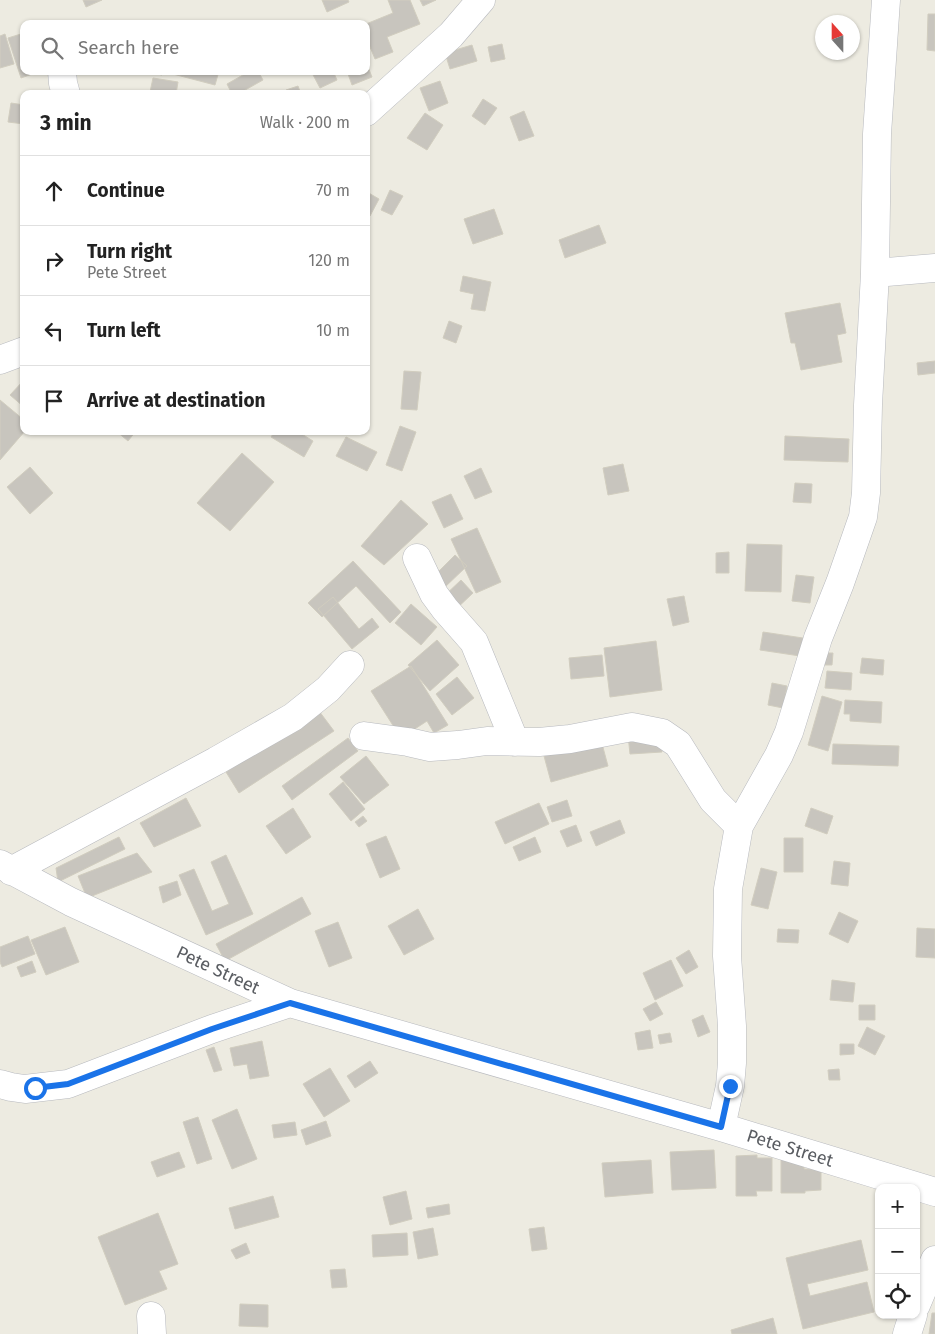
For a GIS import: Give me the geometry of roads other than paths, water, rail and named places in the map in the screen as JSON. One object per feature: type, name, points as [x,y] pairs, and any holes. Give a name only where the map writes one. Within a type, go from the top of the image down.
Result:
[{"type":"street","points":[[370,108],[452,35],[481,0]]},
{"type":"street","points":[[721,1127],[730,1086],[732,1063],[732,1026],[727,956],[728,889],[739,826],[779,755],[818,638],[863,517],[866,493],[868,405],[875,273],[877,134],[886,0]]},
{"type":"street","points":[[62,75],[65,90]]},
{"type":"street","points":[[875,273],[935,268]]},
{"type":"street","points":[[0,360],[20,352]]},
{"type":"street","points":[[417,558],[434,594],[474,642],[515,742]]},
{"type":"street","points":[[5,867],[216,761],[293,717],[328,689],[350,665]]},
{"type":"street","points":[[364,736],[430,747],[487,741],[515,742],[570,739],[632,727],[662,733],[678,744],[713,800],[739,826]]},
{"type":"street","name":"Pete Street","points":[[5,867],[71,902],[290,1003],[721,1127],[935,1192]]},
{"type":"street","points":[[0,1084],[26,1089],[68,1084],[212,1029],[290,1003]]},
{"type":"street","points":[[920,1296],[935,1260]]},
{"type":"street","points":[[908,1334],[911,1319]]}]
